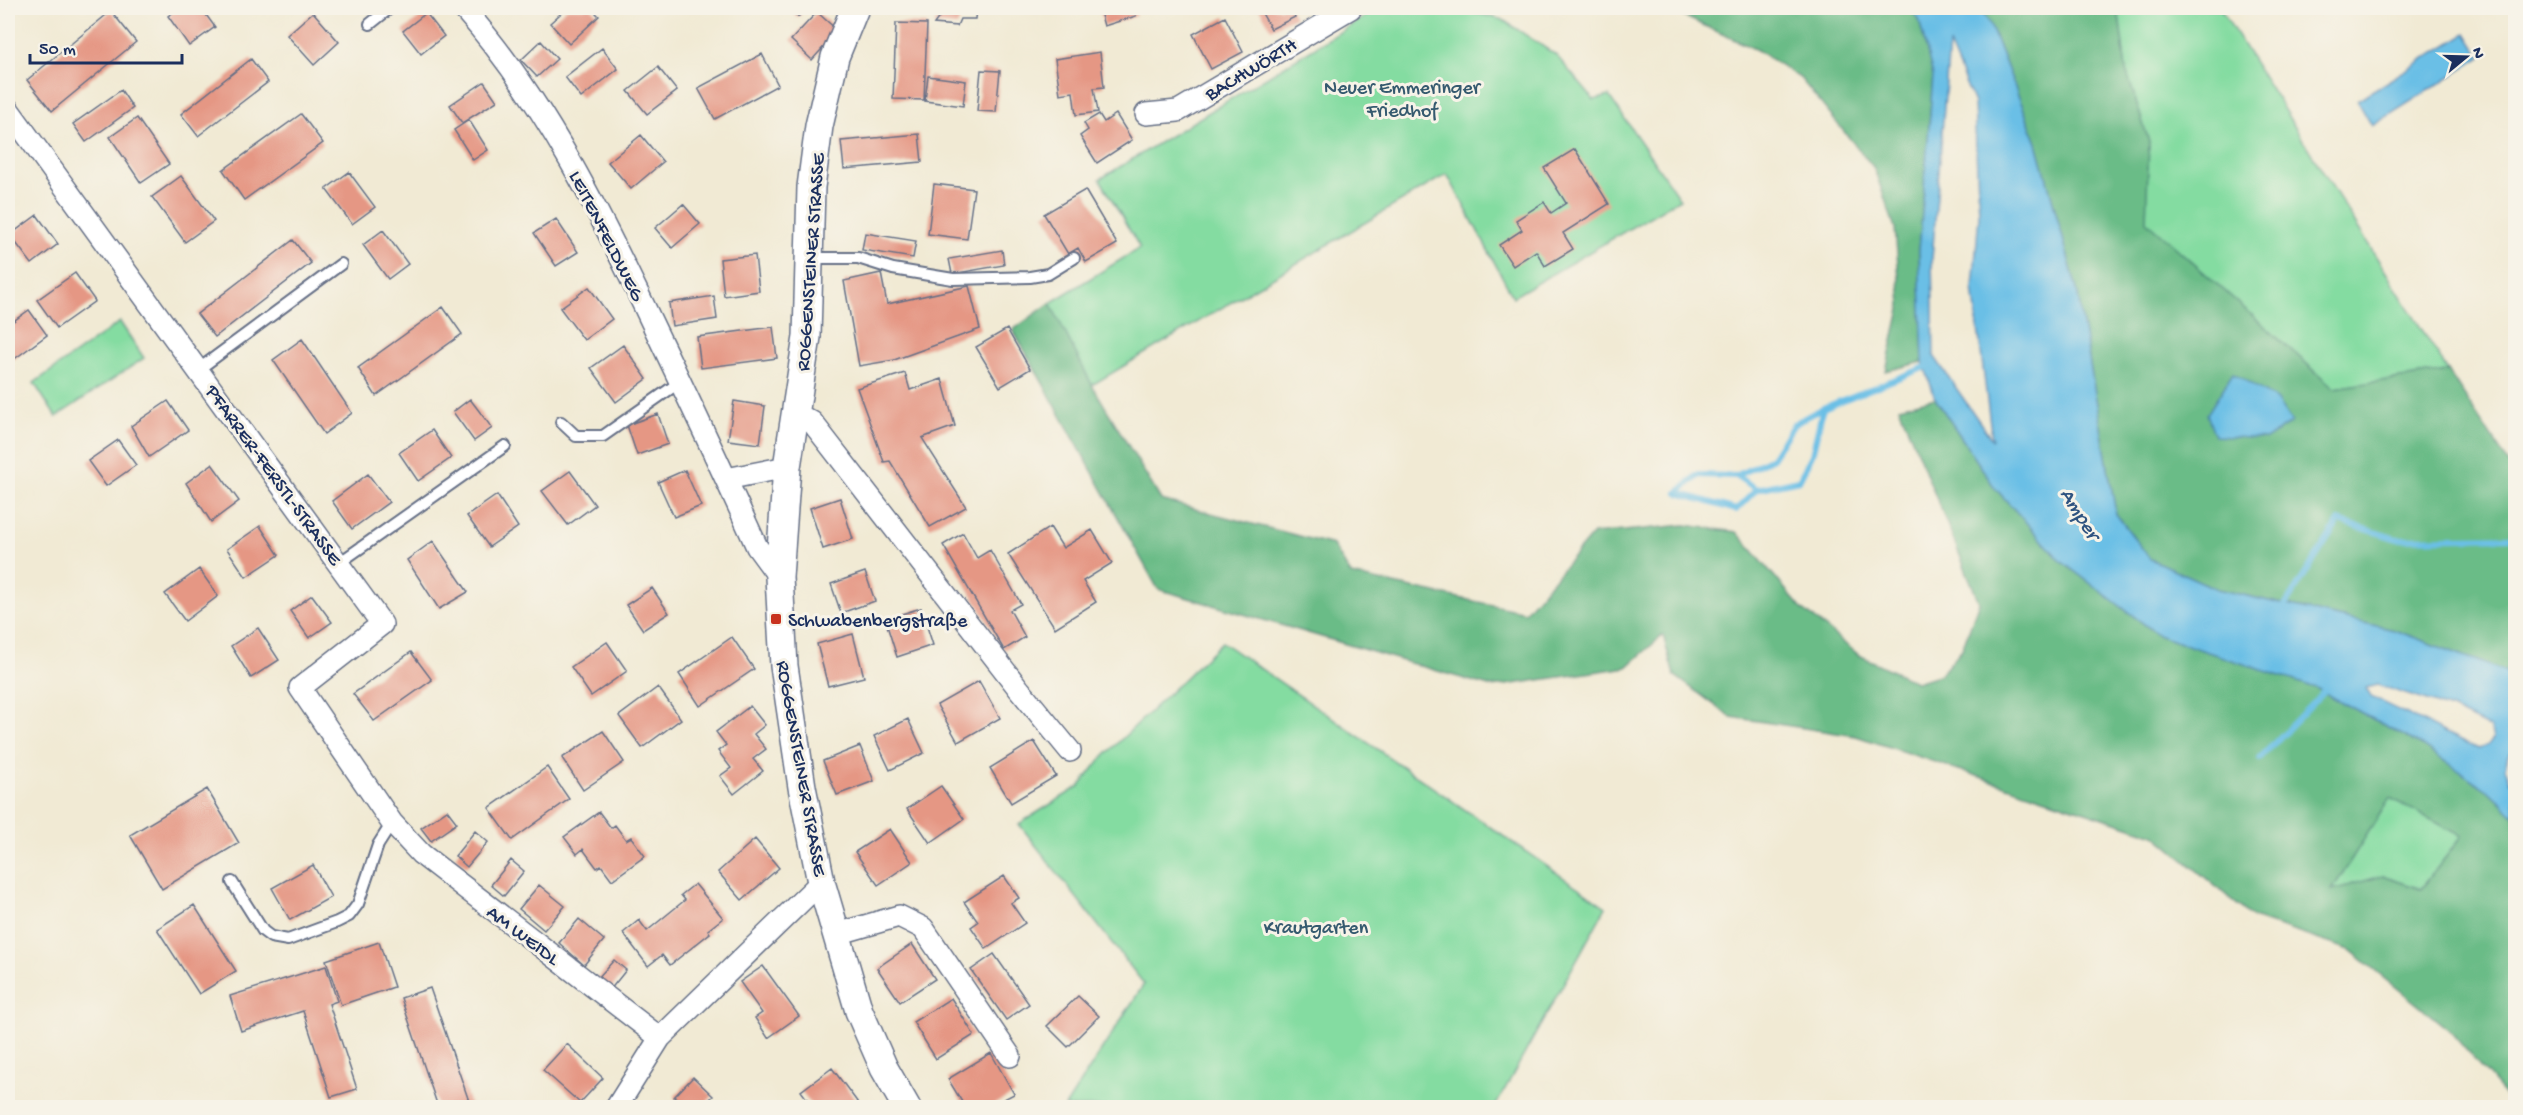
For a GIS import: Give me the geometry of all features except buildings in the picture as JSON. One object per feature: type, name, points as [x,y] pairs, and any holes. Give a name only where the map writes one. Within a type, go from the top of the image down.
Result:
[{"type":"street","name":"LEITENFELDWEG","points":[[463,8],[492,40],[560,142],[616,246],[758,547],[779,577]]},
{"type":"street","name":"ROGGENSTEINER STRASSE","points":[[855,8],[835,57],[819,126],[809,201],[807,337],[787,467],[779,577],[784,666],[802,787],[821,882],[859,1011],[884,1068],[907,1107]]},
{"type":"street","name":"BACHWÖRTH","points":[[1146,114],[1179,111],[1351,8]]},
{"type":"street","name":"PFARRER-FERSTL-STRASSE","points":[[8,109],[382,624],[300,688],[392,824]]},
{"type":"street","points":[[795,413],[812,422],[1019,689],[1070,750]]},
{"type":"street","points":[[726,479],[787,467]]},
{"type":"street","name":"AM WEIDL","points":[[392,824],[421,854],[660,1038]]},
{"type":"street","points":[[616,1107],[660,1038],[821,882]]},
{"type":"street","points":[[837,934],[899,916],[923,928],[1010,1056]]},
{"type":"lane","points":[[370,24],[390,8]]},
{"type":"lane","points":[[808,258],[858,258],[893,269],[953,279],[1030,277],[1048,274],[1074,258]]},
{"type":"lane","points":[[199,369],[341,264]]},
{"type":"lane","points":[[561,422],[576,436],[603,436],[680,382]]},
{"type":"lane","points":[[339,563],[505,446]]},
{"type":"lane","points":[[232,882],[263,932],[271,937],[288,940],[349,916],[358,904],[378,845],[392,824]]},
{"type":"green space","name":"Neuer Emmeringer Friedhof","points":[[1379,8],[1458,8],[1503,20],[1556,55],[1594,100],[1609,96],[1680,199],[1513,297],[1447,174],[1092,385],[1050,303],[1140,248],[1100,179]]},
{"type":"green space","points":[[1666,8],[1908,8],[1919,19],[1933,76],[1919,251],[1923,362],[1886,371],[1901,305],[1895,228],[1874,168],[1800,78],[1757,50]]},
{"type":"green space","points":[[1978,8],[2118,8],[2126,70],[2149,142],[2146,221],[2334,388],[2448,371],[2515,473],[2515,675],[2394,630],[2217,589],[2150,559],[2116,514],[2077,290],[2037,143],[1989,22]]},
{"type":"green space","points":[[2118,8],[2220,8],[2448,371],[2334,388],[2145,221],[2149,142],[2126,70]]},
{"type":"green space","points":[[1050,303],[1092,385],[1161,500],[1333,545],[1351,575],[1525,612],[1593,534],[1685,525],[1737,532],[1801,608],[1859,655],[1916,682],[1941,674],[1962,649],[1979,602],[1899,407],[1935,398],[1995,488],[2061,561],[2160,636],[2316,688],[2419,744],[2489,791],[2515,816],[2515,1107],[2449,1030],[2350,950],[2253,918],[2155,835],[1856,736],[1731,717],[1674,675],[1663,635],[1627,667],[1492,687],[1158,589],[1013,330]],"holes":[[[2390,798],[2462,836],[2421,889],[2382,876],[2332,890]]]},
{"type":"green space","points":[[120,322],[144,358],[56,417],[34,383]]},
{"type":"green space","name":"Krautgarten","points":[[1222,642],[1606,907],[1495,1107],[1065,1107],[1144,984],[1019,824],[1080,786],[1099,761]]},
{"type":"green space","points":[[2390,797],[2462,836],[2421,889],[2382,876],[2331,891]]},
{"type":"water","name":"Amper","points":[[1908,8],[1978,8],[1989,22],[2037,143],[2077,290],[2116,514],[2150,559],[2217,589],[2394,630],[2515,675],[2515,750],[2508,755],[2505,768],[2511,781],[2515,782],[2515,816],[2489,791],[2419,744],[2316,688],[2160,636],[2061,561],[1995,488],[1935,398],[1923,362],[1919,251],[1933,76],[1919,19]],"holes":[[[1949,44],[1974,103],[1979,215],[1973,288],[1992,440],[1934,356],[1932,259]],[[2378,685],[2454,710],[2490,728],[2493,738],[2488,745],[2479,749],[2371,697],[2366,688]]]},
{"type":"water","points":[[2466,33],[2481,57],[2372,126],[2357,100]]},
{"type":"water","points":[[2233,373],[2276,399],[2292,422],[2266,439],[2215,436],[2207,414]]},
{"type":"waterway","points":[[1678,493],[1697,475],[1736,476],[1772,458],[1794,424],[1823,408],[1928,366],[1931,369]]},
{"type":"waterway","points":[[1678,493],[1736,510],[1757,489],[1799,480],[1812,455],[1823,408]]},
{"type":"waterway","points":[[1736,476],[1757,489]]},
{"type":"waterway","points":[[2281,612],[2339,521],[2397,539],[2516,537]]},
{"type":"waterway","points":[[2260,758],[2328,687]]},
{"type":"place","name":"Schwabenbergstraße","points":[[776,619]]}]
